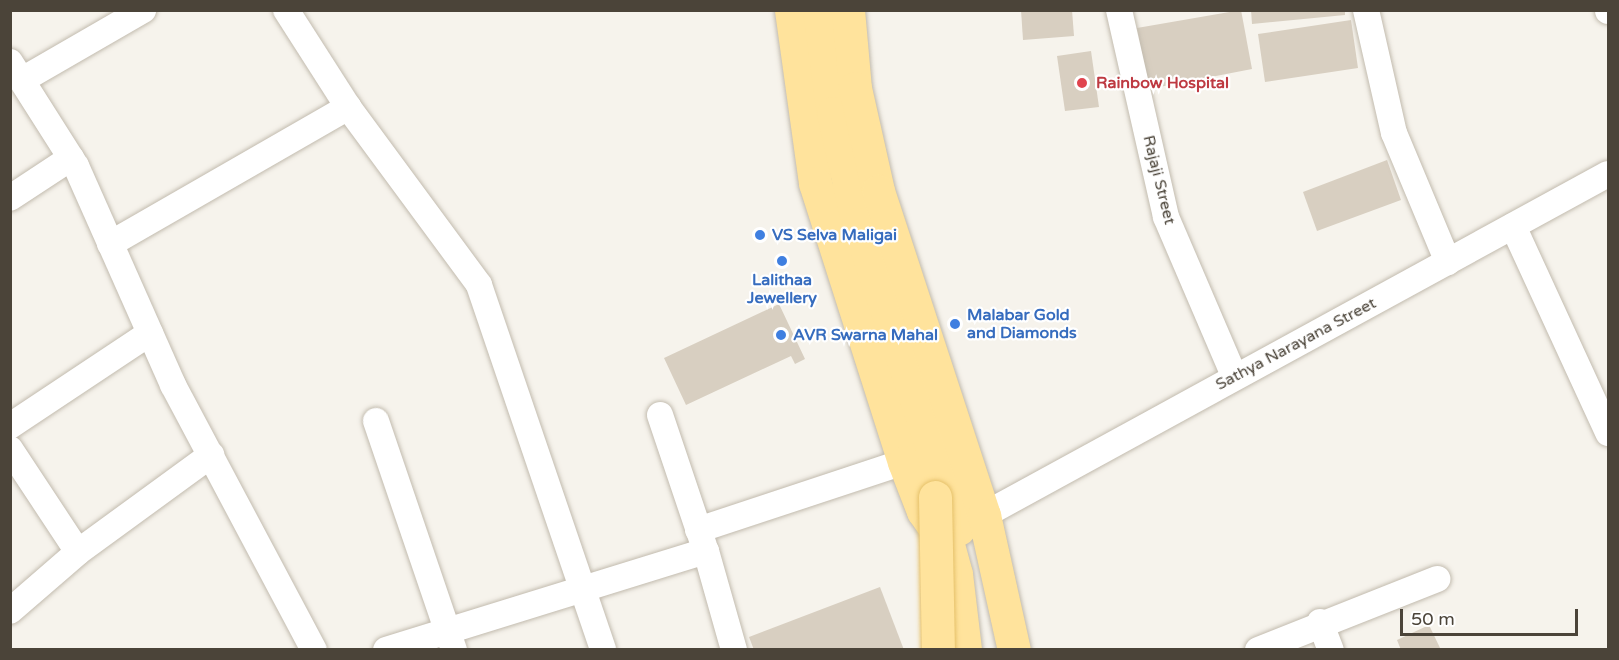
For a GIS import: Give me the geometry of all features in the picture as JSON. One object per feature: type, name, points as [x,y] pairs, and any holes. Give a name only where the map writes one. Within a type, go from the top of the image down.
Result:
[{"type":"main road","points":[[819,10],[847,183],[954,510],[986,650]]},
{"type":"main road","points":[[838,10],[844,55],[855,88],[897,254],[984,515],[1014,650]]},
{"type":"main road","points":[[848,10],[855,88]]},
{"type":"main road","points":[[793,15],[827,179],[859,285],[935,497],[956,574],[965,650]]},
{"type":"main road","points":[[793,15],[815,183],[904,462],[923,511],[942,538],[954,650]]},
{"type":"main road","points":[[935,497],[938,650]]},
{"type":"street","points":[[143,10],[16,71],[71,158],[150,333],[211,455],[314,650]]},
{"type":"street","points":[[286,10],[348,107],[479,285],[603,650]]},
{"type":"street","name":"Rajaji Street","points":[[1119,10],[1166,217],[1234,376]]},
{"type":"street","points":[[1366,10],[1394,133],[1448,262]]},
{"type":"street","points":[[111,244],[348,107]]},
{"type":"street","points":[[10,198],[71,158]]},
{"type":"street","name":"Sathya Narayana Street","points":[[984,515],[1234,376],[1608,174]]},
{"type":"street","points":[[1514,226],[1608,432]]},
{"type":"street","points":[[10,426],[150,333]]},
{"type":"street","points":[[660,415],[702,540],[734,650]]},
{"type":"street","points":[[376,421],[451,640]]},
{"type":"street","points":[[10,448],[78,552]]},
{"type":"street","points":[[10,611],[78,552],[211,455]]},
{"type":"street","points":[[386,650],[451,640],[904,462]]},
{"type":"street","points":[[1258,650],[1320,622],[1437,579]]},
{"type":"street","points":[[1320,622],[1331,650]]},
{"type":"building","points":[[1021,10],[1072,10],[1074,36],[1023,40]]},
{"type":"building","points":[[1241,10],[1252,69],[1149,89],[1137,28]]},
{"type":"building","points":[[1251,10],[1345,10],[1345,15],[1252,24]]},
{"type":"building","points":[[1351,20],[1358,68],[1265,82],[1258,34]]},
{"type":"building","points":[[1091,51],[1099,107],[1065,111],[1057,56]]},
{"type":"building","points":[[1387,160],[1401,200],[1317,231],[1303,192]]},
{"type":"building","points":[[779,304],[805,359],[795,364],[791,356],[686,405],[664,358]]},
{"type":"building","points":[[880,587],[904,650],[754,650],[749,637]]},
{"type":"building","points":[[1429,625],[1441,650],[1401,650],[1397,640]]},
{"type":"place","name":"Rainbow Hospital","points":[[1082,83]]},
{"type":"place","name":"VS Selva Maligai","points":[[760,235]]},
{"type":"place","name":"Lalithaa Jewellery","points":[[782,261]]},
{"type":"place","name":"Malabar Gold and Diamonds","points":[[955,324]]},
{"type":"place","name":"AVR Swarna Mahal","points":[[781,335]]}]
